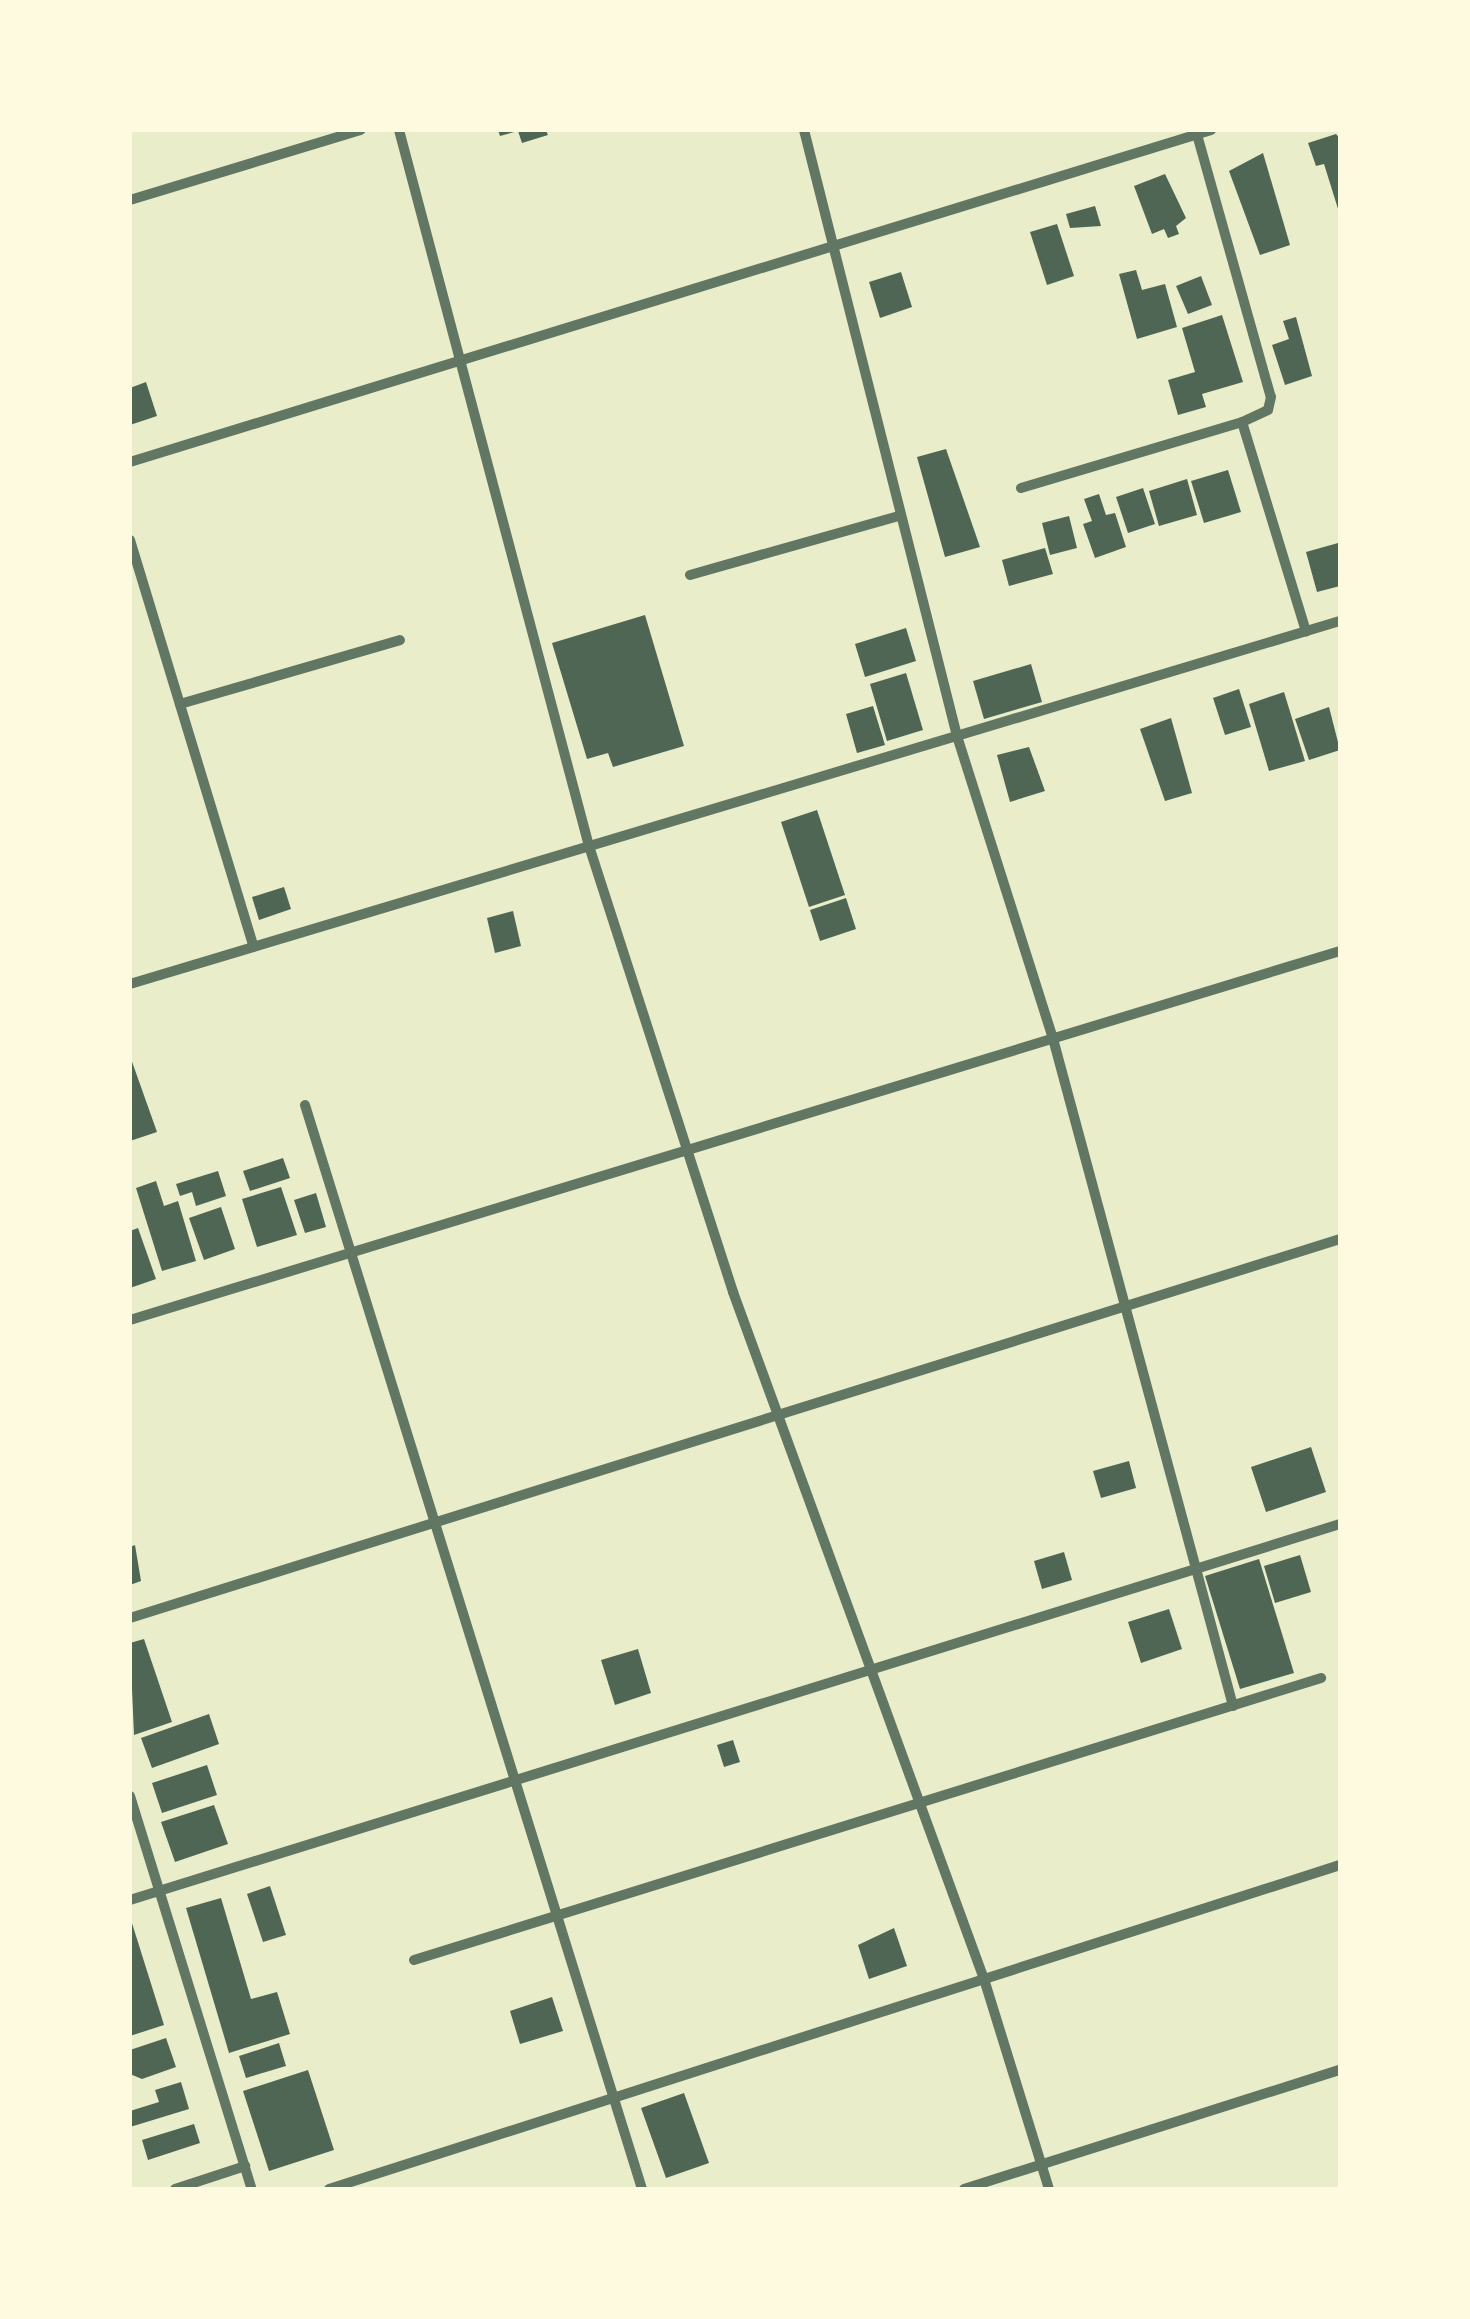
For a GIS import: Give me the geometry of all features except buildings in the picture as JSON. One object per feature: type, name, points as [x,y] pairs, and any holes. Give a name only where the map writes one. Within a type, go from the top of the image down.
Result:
[{"type":"street","points":[[130,200],[360,130]]},
{"type":"street","points":[[398,130],[465,359],[590,846],[685,1148],[984,1979],[1050,2189]]},
{"type":"street","points":[[804,130],[898,516],[957,736],[1052,1035],[1234,1706]]},
{"type":"street","points":[[130,462],[1211,130]]},
{"type":"street","points":[[1021,488],[1242,422],[1268,410],[1271,397],[1197,132]]},
{"type":"street","points":[[1242,422],[1306,631]]},
{"type":"street","points":[[690,575],[898,516]]},
{"type":"street","points":[[130,540],[254,947]]},
{"type":"street","points":[[130,984],[1340,621]]},
{"type":"street","points":[[180,704],[400,640]]},
{"type":"street","points":[[130,1320],[1052,1035],[1340,951]]},
{"type":"street","points":[[306,1105],[642,2189]]},
{"type":"street","points":[[130,1618],[1340,1239]]},
{"type":"street","points":[[130,1900],[1340,1524]]},
{"type":"street","points":[[414,1960],[1321,1678]]},
{"type":"street","points":[[130,1796],[252,2189]]},
{"type":"street","points":[[329,2189],[1340,1865]]},
{"type":"street","points":[[964,2189],[1340,2070]]},
{"type":"street","points":[[175,2189],[245,2166]]}]
